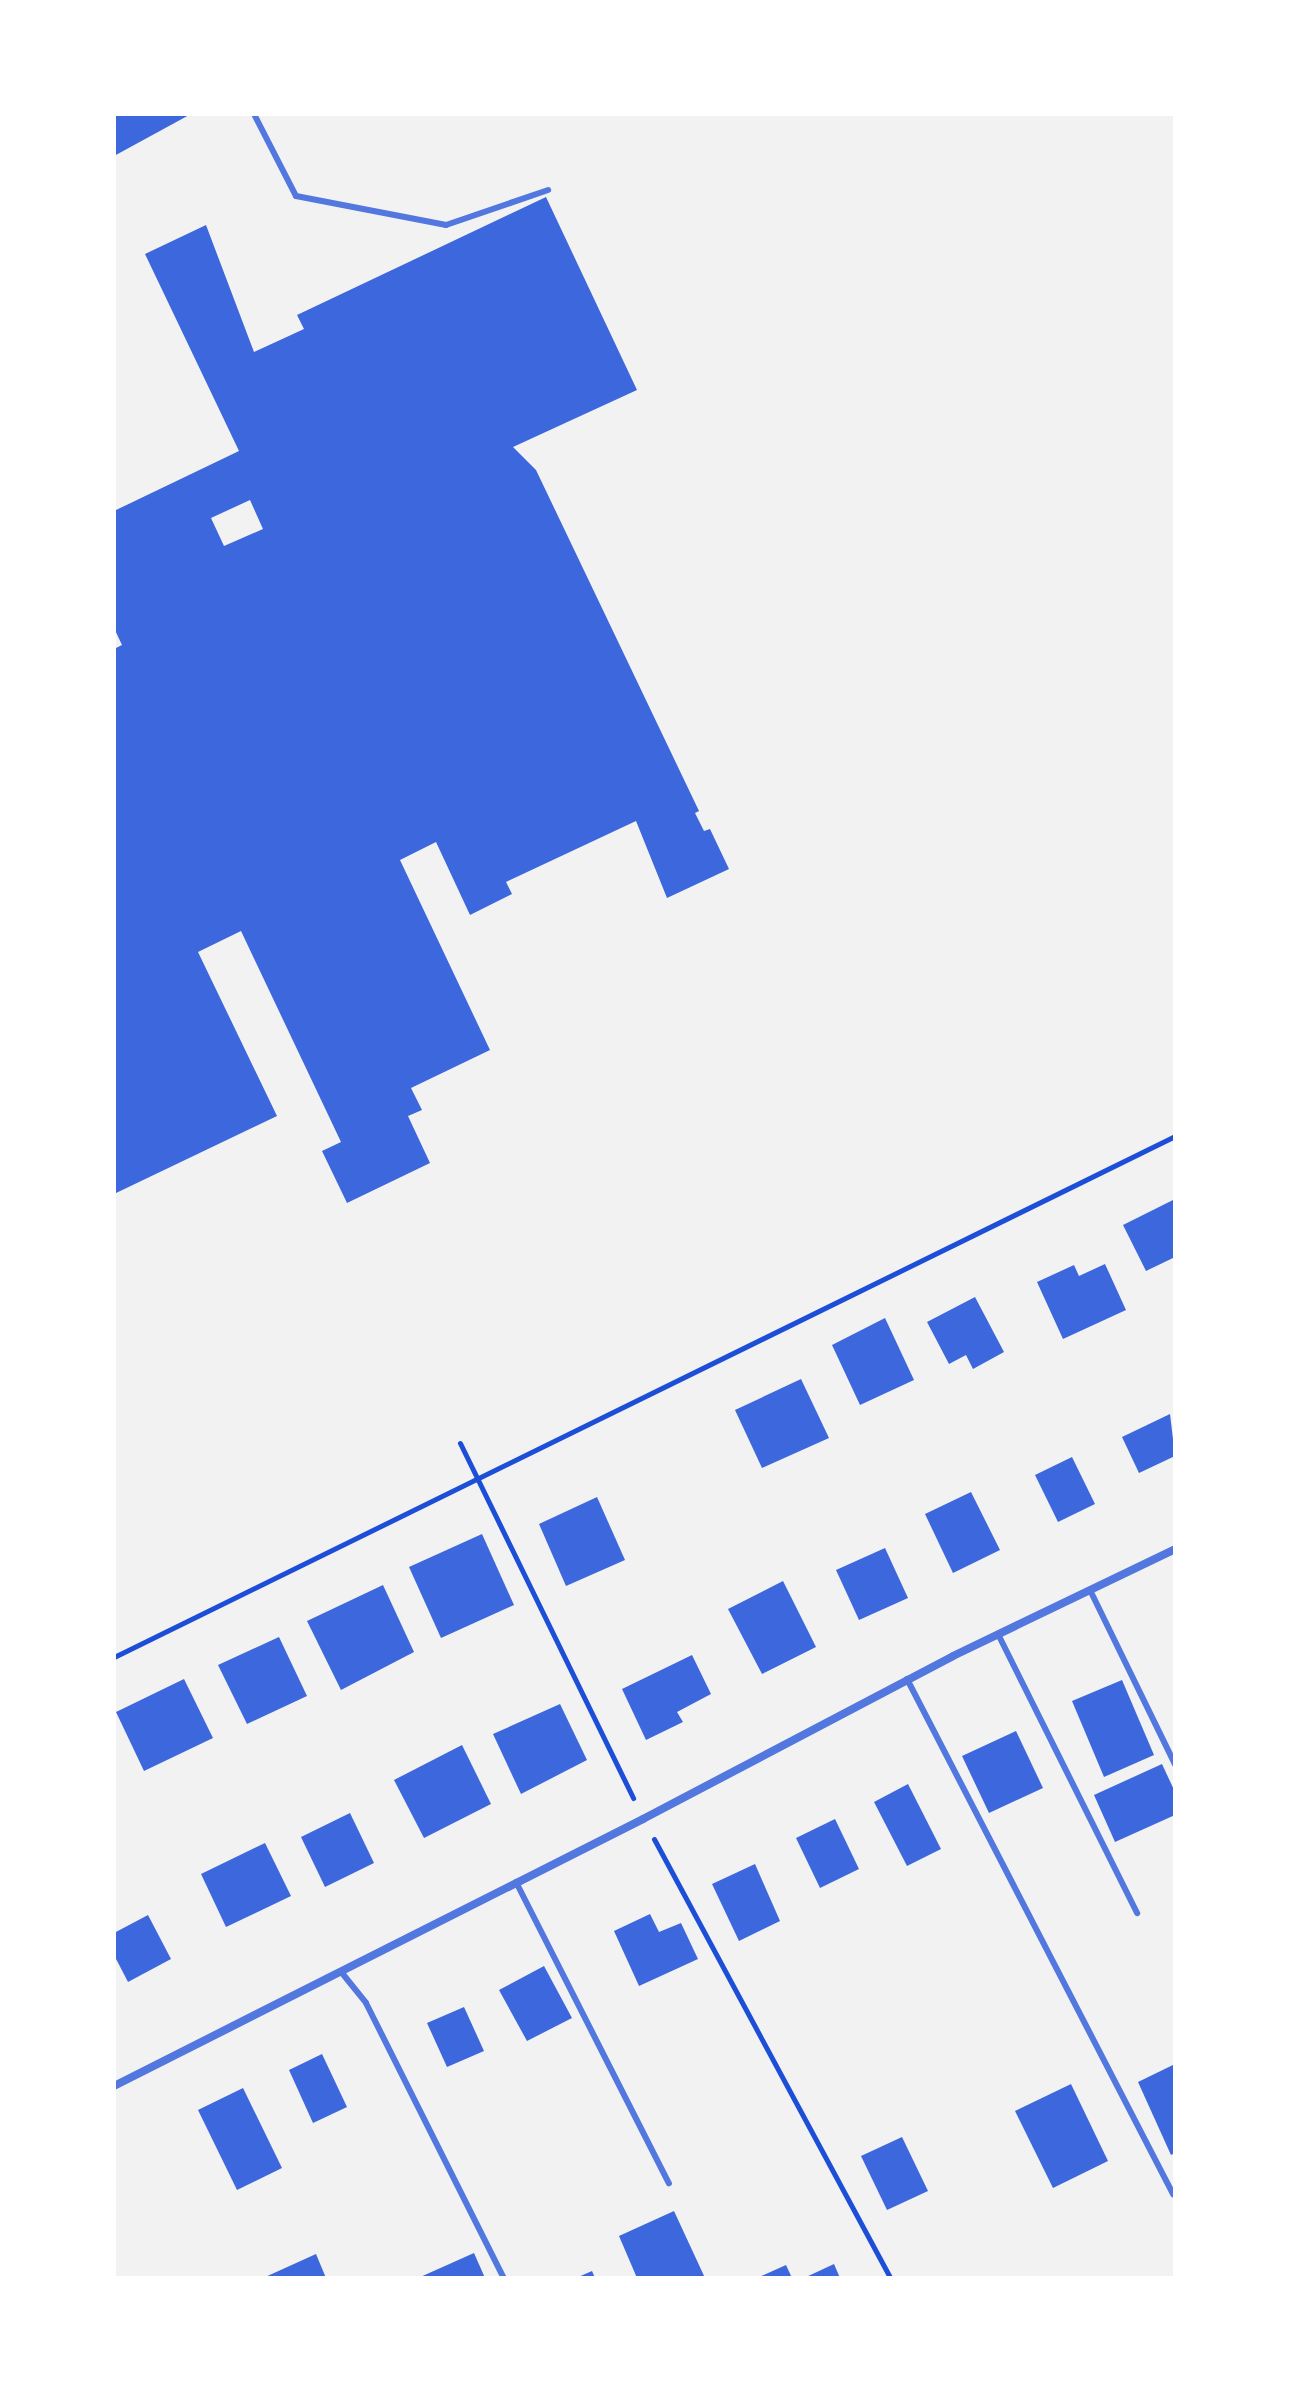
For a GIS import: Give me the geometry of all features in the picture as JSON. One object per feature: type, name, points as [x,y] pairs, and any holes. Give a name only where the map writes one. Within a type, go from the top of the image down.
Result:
[{"type":"street","points":[[114,2086],[643,1819],[907,1679],[1175,1549]]},
{"type":"lane","points":[[254,114],[296,196],[446,225],[548,190]]},
{"type":"lane","points":[[1090,1590],[1175,1764]]},
{"type":"lane","points":[[998,1634],[1137,1913]]},
{"type":"lane","points":[[907,1679],[1173,2194]]},
{"type":"lane","points":[[516,1882],[669,2183]]},
{"type":"lane","points":[[342,1973],[366,2003],[504,2278]]},
{"type":"path","points":[[114,1657],[1175,1136]]},
{"type":"path","points":[[460,1443],[643,1819],[890,2278]]},
{"type":"building","points":[[114,114],[191,114],[114,156]]},
{"type":"building","points":[[546,197],[637,390],[513,447],[536,470],[699,811],[695,813],[704,831],[710,829],[729,869],[667,898],[636,821],[506,882],[512,894],[470,915],[436,842],[400,860],[490,1050],[411,1088],[422,1110],[408,1116],[430,1163],[347,1203],[322,1151],[341,1142],[241,931],[198,952],[277,1116],[114,1194],[114,649],[122,645],[114,628],[114,511],[239,451],[145,254],[206,225],[254,352],[304,329],[297,315]],"holes":[[[250,500],[263,529],[224,546],[211,518]]]},
{"type":"building","points":[[1175,1199],[1175,1257],[1146,1271],[1123,1225]]},
{"type":"building","points":[[1105,1264],[1126,1310],[1063,1339],[1037,1282],[1074,1265],[1079,1276]]},
{"type":"building","points":[[975,1297],[1004,1352],[973,1369],[966,1355],[949,1364],[927,1322]]},
{"type":"building","points":[[885,1318],[914,1380],[860,1405],[832,1345]]},
{"type":"building","points":[[801,1379],[829,1438],[762,1468],[735,1410]]},
{"type":"building","points":[[1170,1414],[1175,1456],[1139,1473],[1122,1437]]},
{"type":"building","points":[[1072,1457],[1095,1504],[1058,1522],[1035,1475]]},
{"type":"building","points":[[971,1492],[1000,1550],[953,1573],[925,1514]]},
{"type":"building","points":[[597,1497],[625,1560],[566,1586],[539,1524]]},
{"type":"building","points":[[482,1534],[514,1605],[441,1638],[409,1567]]},
{"type":"building","points":[[885,1548],[908,1598],[859,1620],[836,1570]]},
{"type":"building","points":[[783,1581],[816,1647],[762,1674],[728,1609]]},
{"type":"building","points":[[383,1585],[414,1652],[341,1690],[307,1621]]},
{"type":"building","points":[[279,1637],[307,1696],[247,1724],[218,1665]]},
{"type":"building","points":[[692,1655],[711,1694],[677,1712],[683,1722],[646,1740],[622,1689]]},
{"type":"building","points":[[184,1679],[213,1738],[144,1771],[116,1712]]},
{"type":"building","points":[[1122,1680],[1154,1755],[1104,1777],[1072,1701]]},
{"type":"building","points":[[560,1704],[587,1760],[521,1794],[493,1734]]},
{"type":"building","points":[[1016,1731],[1043,1788],[989,1813],[962,1756]]},
{"type":"building","points":[[462,1745],[491,1804],[424,1838],[394,1780]]},
{"type":"building","points":[[1162,1764],[1175,1792],[1175,1815],[1115,1842],[1094,1795]]},
{"type":"building","points":[[908,1784],[941,1849],[907,1866],[874,1802]]},
{"type":"building","points":[[350,1813],[374,1863],[325,1887],[301,1837]]},
{"type":"building","points":[[835,1819],[859,1869],[820,1888],[796,1838]]},
{"type":"building","points":[[265,1843],[291,1896],[226,1927],[201,1874]]},
{"type":"building","points":[[755,1864],[780,1921],[739,1941],[712,1884]]},
{"type":"building","points":[[650,1914],[659,1932],[681,1923],[698,1959],[639,1986],[614,1931]]},
{"type":"building","points":[[148,1915],[171,1959],[128,1982],[114,1955],[114,1933]]},
{"type":"building","points":[[544,1966],[572,2018],[527,2041],[499,1990]]},
{"type":"building","points":[[464,2007],[484,2051],[447,2067],[427,2023]]},
{"type":"building","points":[[322,2054],[347,2107],[313,2123],[289,2070]]},
{"type":"building","points":[[1175,2064],[1175,2153],[1171,2155],[1138,2082]]},
{"type":"building","points":[[1071,2084],[1108,2161],[1053,2188],[1015,2111]]},
{"type":"building","points":[[243,2088],[282,2168],[237,2190],[198,2110]]},
{"type":"building","points":[[902,2137],[928,2191],[887,2210],[861,2156]]},
{"type":"building","points":[[674,2211],[705,2278],[637,2278],[619,2236]]},
{"type":"building","points":[[474,2253],[485,2278],[418,2278]]},
{"type":"building","points":[[316,2254],[326,2278],[263,2278]]},
{"type":"building","points":[[834,2264],[840,2278],[804,2278]]},
{"type":"building","points":[[786,2265],[792,2278],[757,2278]]},
{"type":"building","points":[[592,2271],[595,2278],[576,2278]]}]
